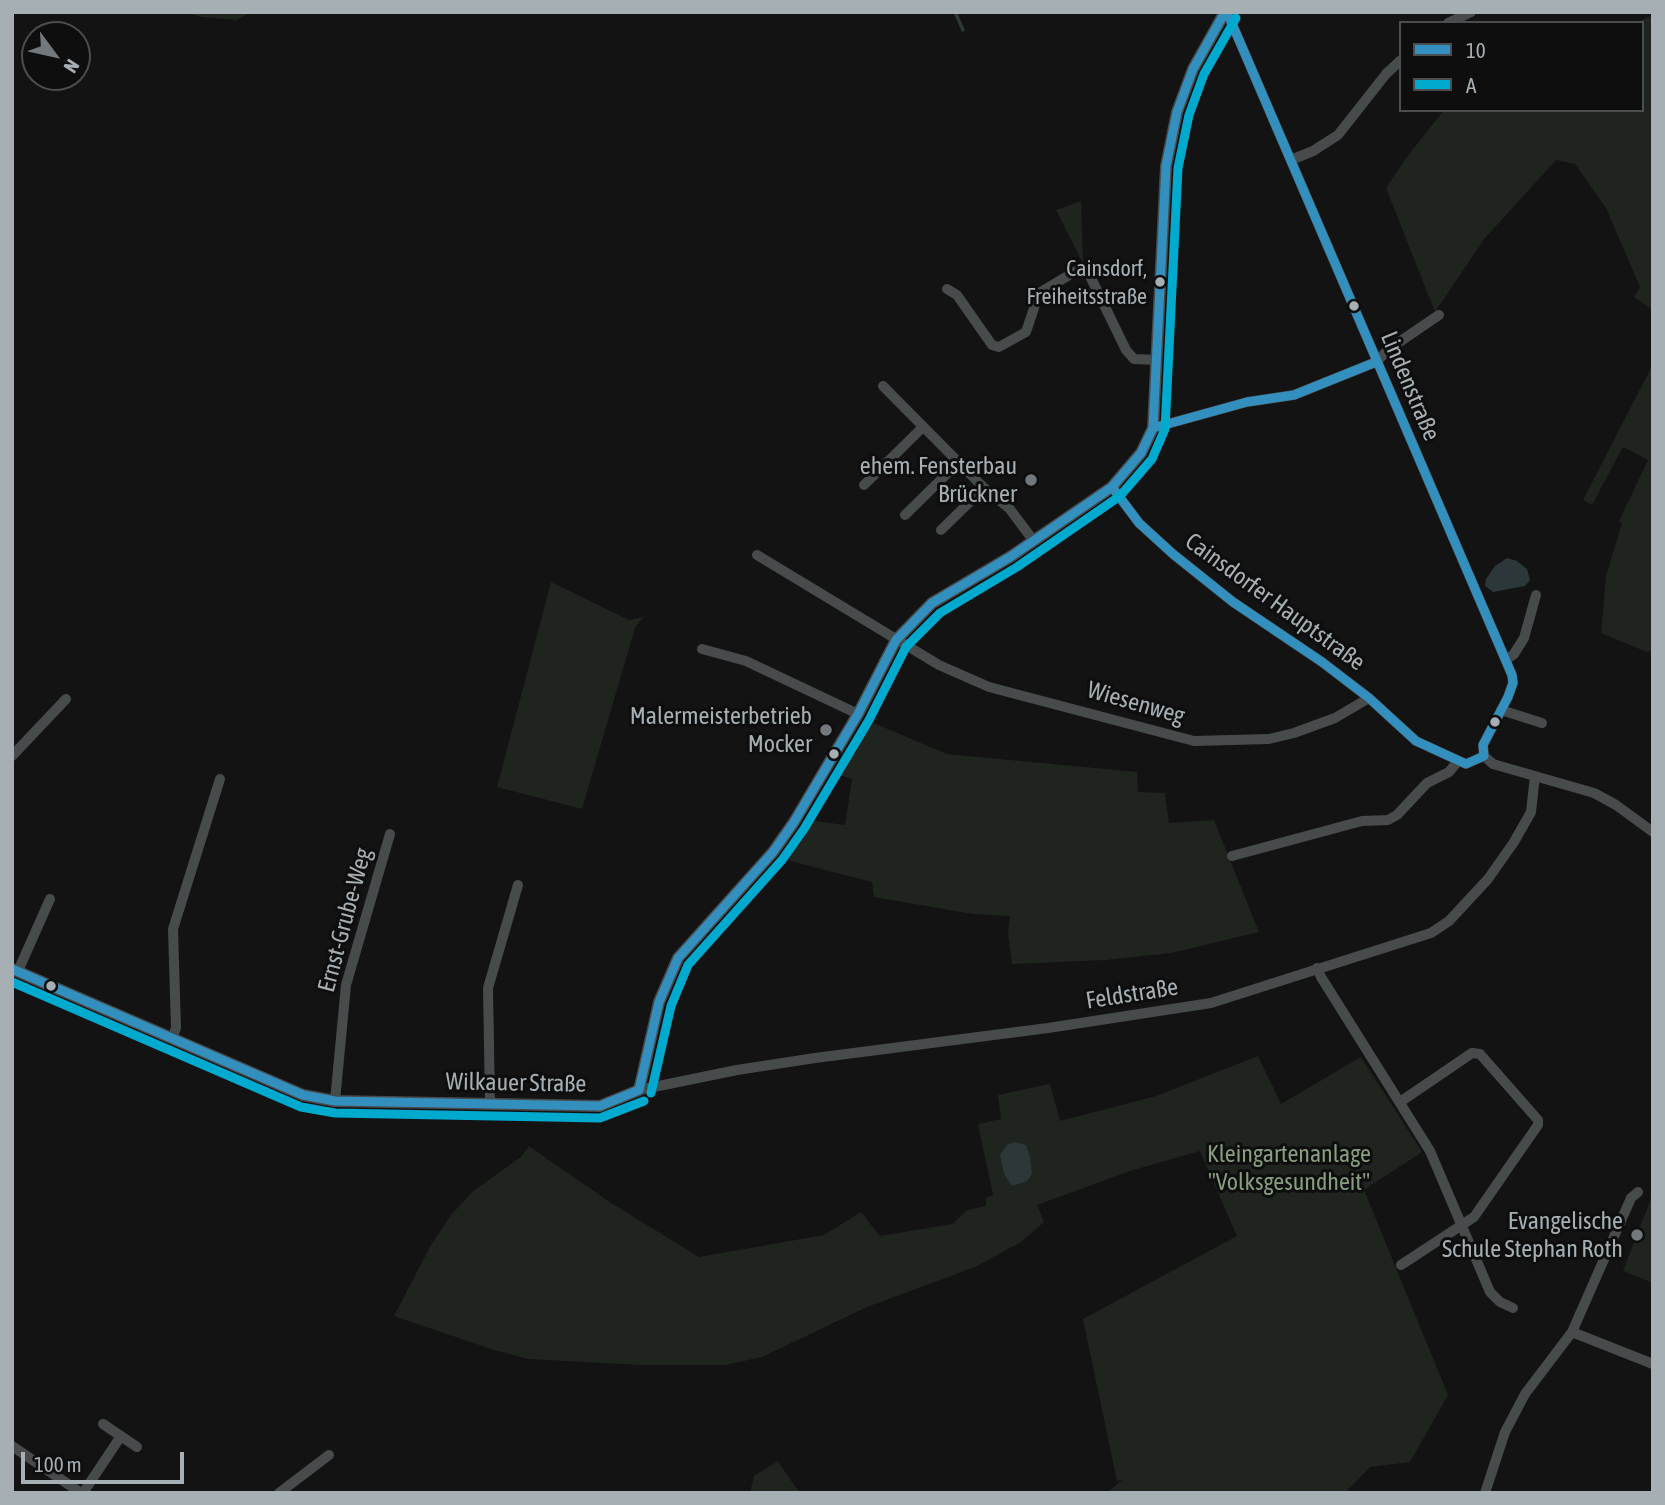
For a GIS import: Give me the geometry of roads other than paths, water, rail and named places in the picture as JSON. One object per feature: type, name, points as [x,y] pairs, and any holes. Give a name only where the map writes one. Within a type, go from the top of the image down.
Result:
[{"type":"street","name":"Lindenstraße","points":[[1226,12],[1506,660],[1513,683],[1483,745],[1484,756]]},
{"type":"street","points":[[639,1090],[659,1002],[678,958],[773,852],[794,822],[858,713],[896,640],[932,603],[1010,557],[1112,487],[1141,453],[1153,428],[1166,166],[1177,113],[1194,69],[1226,12]]},
{"type":"street","points":[[1452,21],[1471,12]]},
{"type":"street","points":[[1292,160],[1313,151],[1338,135],[1386,74],[1399,62]]},
{"type":"street","points":[[947,289],[957,295],[992,345],[999,347],[1026,332],[1038,293],[1076,271],[1084,271],[1090,276],[1126,350],[1134,359],[1157,360]]},
{"type":"street","points":[[1153,428],[1247,402],[1294,395],[1376,362],[1389,349],[1438,315]]},
{"type":"street","points":[[883,386],[984,488],[1009,508],[1033,540]]},
{"type":"street","points":[[864,485],[923,427]]},
{"type":"street","points":[[905,515],[959,462]]},
{"type":"street","name":"Cainsdorfer Hauptstraße","points":[[1112,487],[1139,523],[1233,602],[1322,662],[1369,698],[1416,741],[1458,761]]},
{"type":"street","points":[[941,530],[984,488]]},
{"type":"street","name":"Wiesenweg","points":[[757,555],[939,665],[989,687],[1194,741],[1269,739],[1294,733],[1335,718],[1369,698]]},
{"type":"street","points":[[1506,660],[1514,654],[1524,638],[1536,595]]},
{"type":"street","points":[[702,649],[746,661],[858,713]]},
{"type":"street","points":[[12,755],[66,699]]},
{"type":"street","points":[[1501,710],[1542,723]]},
{"type":"street","points":[[1231,856],[1362,821],[1388,820],[1397,815],[1427,783],[1450,772],[1458,761],[1466,764],[1484,756],[1493,764],[1594,793],[1616,805],[1653,832]]},
{"type":"street","name":"Feldstraße","points":[[639,1090],[737,1070],[815,1058],[1048,1028],[1211,1003],[1431,933],[1449,921],[1488,879],[1511,847],[1531,812],[1535,776]]},
{"type":"street","points":[[172,1039],[176,1028],[173,929],[220,779]]},
{"type":"street","name":"Ernst-Grube-Weg","points":[[335,1101],[346,985],[390,834]]},
{"type":"street","points":[[491,1102],[488,988],[518,885]]},
{"type":"street","points":[[15,970],[50,899]]},
{"type":"street","points":[[1317,968],[1430,1151],[1490,1292],[1500,1302],[1513,1308]]},
{"type":"street","name":"Wilkauer Straße","points":[[15,970],[303,1095],[335,1101],[600,1106],[639,1090]]},
{"type":"street","points":[[1400,1101],[1472,1053],[1480,1054],[1538,1120],[1538,1125],[1474,1217],[1401,1265]]},
{"type":"street","points":[[1485,1493],[1505,1432],[1525,1394],[1572,1332],[1631,1198],[1638,1192]]},
{"type":"street","points":[[1572,1332],[1653,1364]]},
{"type":"street","points":[[103,1424],[137,1447]]},
{"type":"street","points":[[12,1446],[82,1493],[121,1436]]},
{"type":"street","points":[[279,1493],[329,1455]]},
{"type":"waterway","points":[[955,12],[963,30]]},
{"type":"place","name":"Cainsdorf, Freiheitsstraße","points":[[1160,282]]},
{"type":"place","name":"ehem. Fensterbau Brückner","points":[[1031,480]]},
{"type":"place","name":"Malermeisterbetrieb Mocker","points":[[826,730]]},
{"type":"place","name":"Evangelische Schule Stephan Roth","points":[[1637,1235]]},
{"type":"park label","name":"Kleingartenanlage \"Volksgesundheit\"","points":[[1289,1168]]}]
